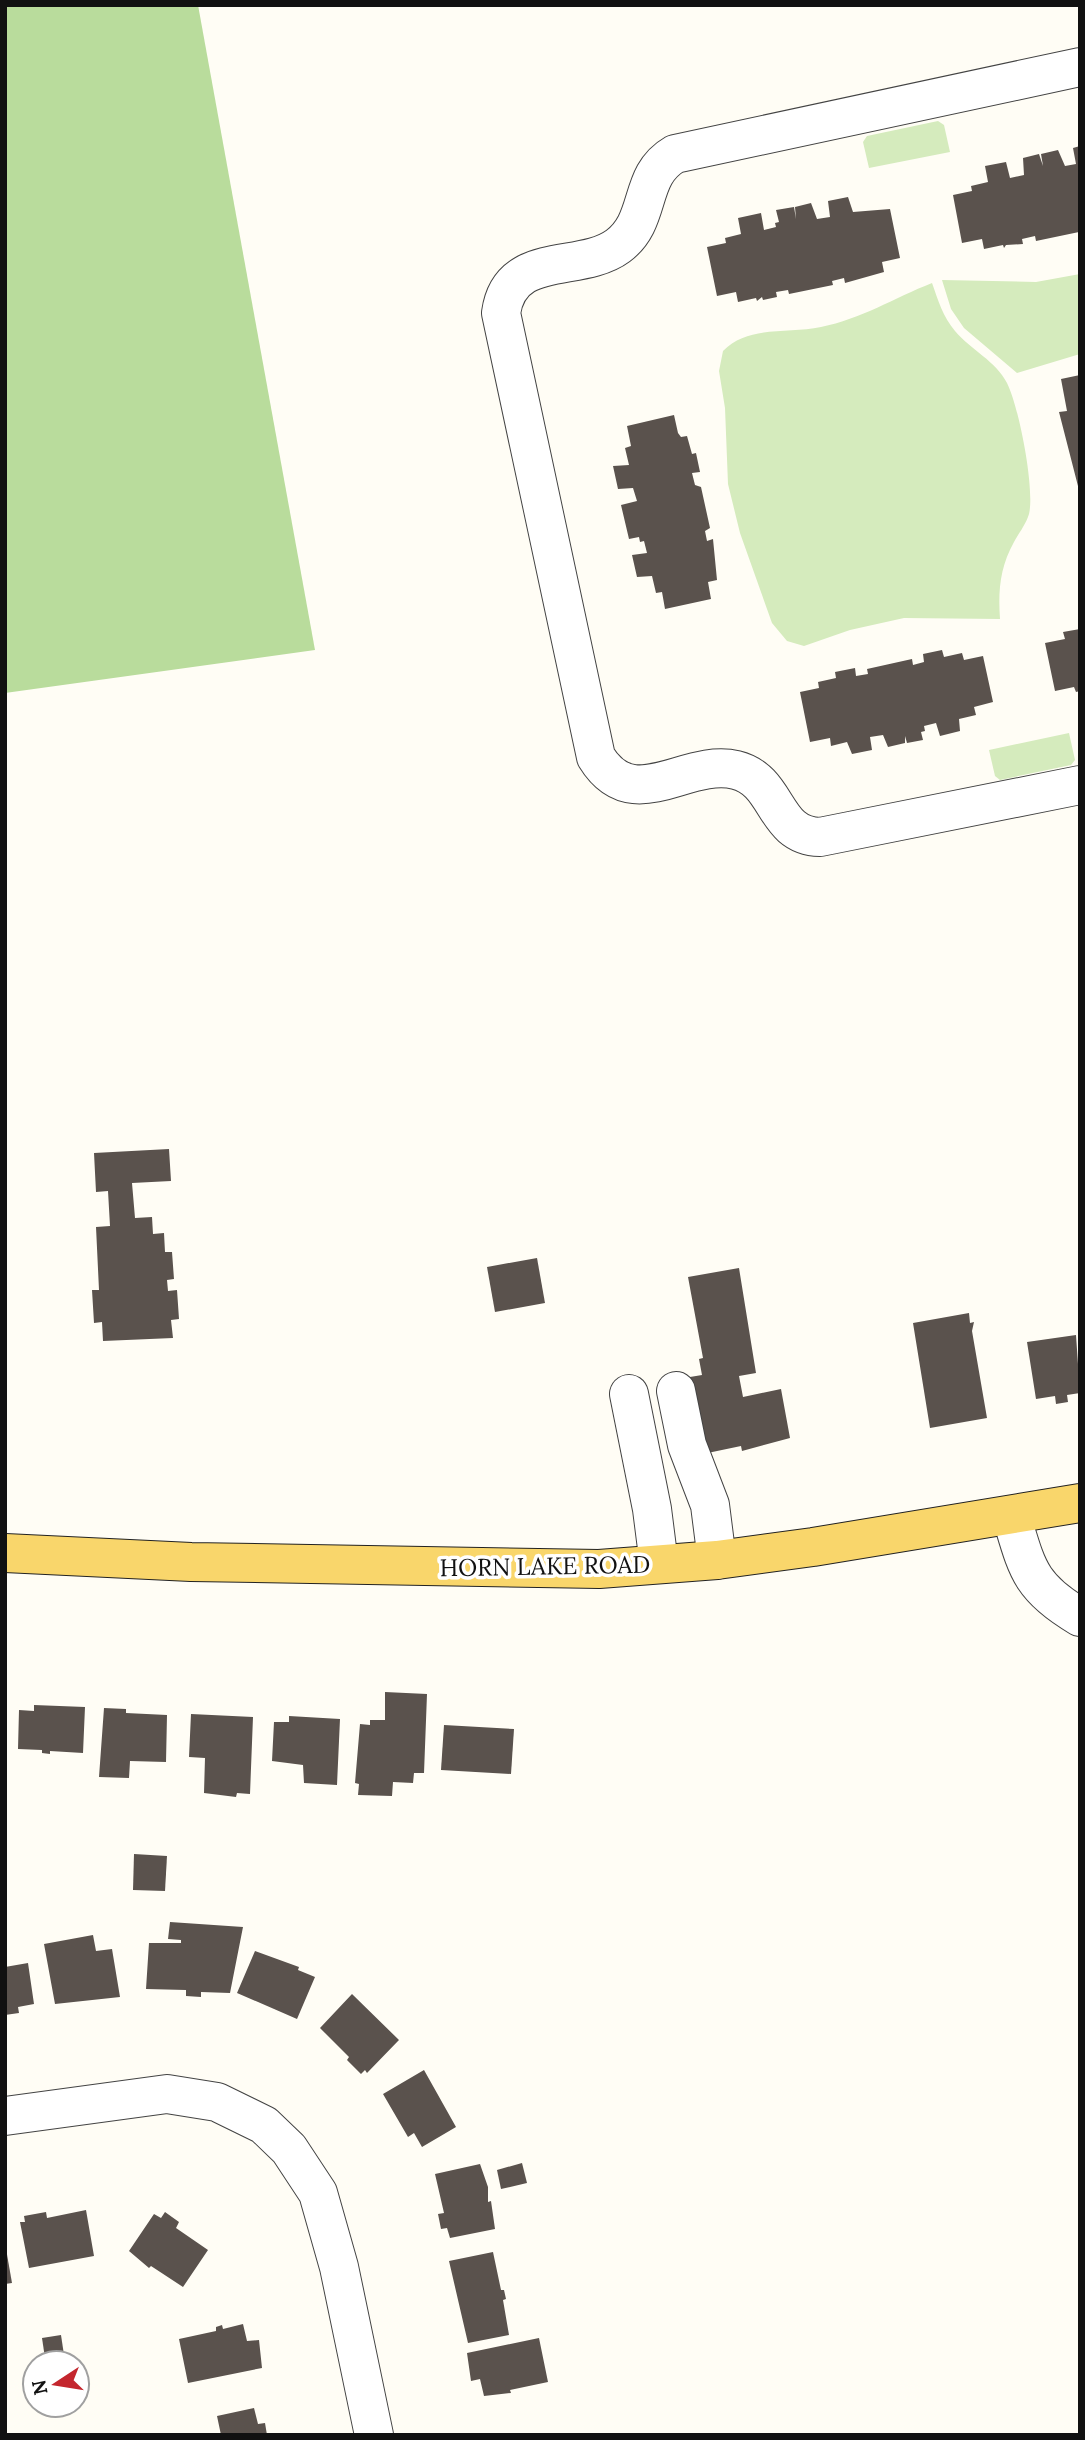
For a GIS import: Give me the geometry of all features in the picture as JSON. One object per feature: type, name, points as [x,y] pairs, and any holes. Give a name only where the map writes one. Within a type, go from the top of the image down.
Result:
[{"type":"main road","name":"HORN LAKE ROAD","points":[[5,1553],[191,1562],[497,1570],[599,1569],[717,1560],[1080,1503]]},
{"type":"street","points":[[1080,67],[675,154],[656,170],[640,222],[616,247],[530,271],[508,288],[501,313],[596,757],[615,780],[631,785],[648,784],[720,768],[736,770],[755,779],[768,792],[786,824],[796,833],[820,837],[1080,785]]},
{"type":"street","points":[[676,1391],[687,1445],[710,1505],[717,1560]]},
{"type":"street","points":[[629,1394],[652,1509],[659,1564]]},
{"type":"street","points":[[1011,1515],[1028,1570],[1041,1590],[1080,1617]]},
{"type":"street","points":[[5,2116],[167,2094],[217,2102],[264,2125],[289,2149],[318,2193],[339,2267],[374,2435]]},
{"type":"green space","points":[[5,5],[198,5],[315,650],[5,693]]},
{"type":"green space","points":[[938,121],[944,125],[950,152],[869,168],[863,142],[867,136]]},
{"type":"green space","points":[[1080,274],[1080,354],[1017,373],[964,328],[951,309],[942,280],[1036,282]]},
{"type":"green space","points":[[932,283],[951,326],[990,362],[1007,383],[1021,428],[1030,486],[1029,514],[1009,551],[1003,570],[999,599],[1000,619],[904,618],[850,630],[804,646],[787,641],[772,623],[740,533],[728,484],[725,408],[719,371],[723,351],[744,337],[821,327],[850,319]]},
{"type":"green space","points":[[1069,733],[1075,760],[1071,765],[1000,780],[995,776],[989,750]]},
{"type":"building","points":[[1080,146],[1079,232],[1036,241],[1035,236],[1022,239],[1023,244],[1006,245],[1004,248],[1003,245],[984,249],[982,239],[962,243],[953,195],[972,191],[971,186],[988,182],[985,166],[1006,162],[1010,178],[1024,175],[1023,158],[1039,154],[1043,166],[1041,154],[1058,150],[1065,166],[1076,164],[1073,148]]},
{"type":"building","points":[[848,197],[853,212],[890,209],[900,258],[882,262],[884,272],[845,283],[844,278],[832,281],[833,285],[789,294],[788,290],[776,292],[777,297],[763,300],[762,297],[757,301],[756,298],[738,302],[736,292],[717,296],[707,247],[726,243],[725,238],[741,234],[738,218],[761,213],[764,230],[776,227],[775,223],[779,222],[776,210],[794,207],[796,219],[795,207],[811,203],[817,219],[830,217],[828,201]]},
{"type":"building","points":[[1080,375],[1079,490],[1059,412],[1067,411],[1061,379]]},
{"type":"building","points":[[674,415],[678,433],[681,437],[687,436],[692,454],[696,453],[700,472],[692,473],[695,485],[701,487],[710,528],[705,531],[707,541],[713,539],[717,580],[708,582],[711,599],[665,609],[662,592],[656,593],[652,576],[637,577],[632,555],[647,553],[644,541],[640,542],[639,537],[629,539],[621,505],[637,501],[633,488],[618,489],[613,466],[629,465],[625,448],[631,446],[627,426]]},
{"type":"building","points":[[1080,629],[1080,691],[1076,692],[1074,687],[1055,691],[1045,643],[1065,639],[1063,632]]},
{"type":"building","points":[[942,650],[944,657],[962,653],[964,660],[983,656],[993,702],[974,707],[976,715],[959,719],[960,731],[940,736],[936,723],[924,726],[925,731],[921,732],[923,740],[907,743],[905,736],[905,743],[888,747],[883,735],[870,737],[872,750],[852,754],[847,742],[831,746],[830,738],[810,742],[800,692],[819,688],[818,682],[836,678],[835,672],[855,668],[856,676],[868,674],[867,669],[912,659],[913,665],[924,662],[923,654]]},
{"type":"building","points":[[169,1149],[171,1181],[132,1183],[135,1218],[152,1217],[153,1234],[164,1233],[165,1252],[172,1252],[174,1279],[167,1280],[168,1291],[177,1290],[179,1319],[171,1320],[173,1338],[103,1341],[102,1322],[94,1323],[92,1290],[99,1290],[96,1227],[110,1226],[108,1191],[96,1192],[94,1153]]},
{"type":"building","points":[[537,1258],[545,1303],[495,1312],[487,1267]]},
{"type":"building","points":[[739,1268],[756,1373],[739,1376],[743,1397],[781,1389],[790,1438],[742,1451],[741,1446],[698,1455],[684,1378],[702,1375],[699,1359],[703,1358],[688,1277]]},
{"type":"building","points":[[969,1313],[970,1323],[974,1322],[972,1331],[987,1418],[930,1428],[913,1323]]},
{"type":"building","points":[[1076,1335],[1080,1393],[1067,1395],[1068,1402],[1056,1404],[1055,1396],[1036,1399],[1027,1342]]},
{"type":"building","points":[[385,1692],[427,1694],[424,1773],[414,1773],[413,1783],[393,1782],[392,1796],[358,1795],[359,1784],[355,1783],[360,1724],[370,1725],[370,1720],[385,1720]]},
{"type":"building","points":[[34,1705],[85,1707],[83,1753],[50,1751],[50,1754],[42,1753],[42,1750],[18,1749],[19,1710],[34,1711]]},
{"type":"building","points":[[104,1708],[126,1709],[126,1713],[167,1715],[166,1762],[130,1761],[129,1778],[99,1777]]},
{"type":"building","points":[[191,1714],[253,1717],[250,1794],[237,1793],[236,1797],[204,1793],[205,1758],[189,1757]]},
{"type":"building","points":[[289,1716],[340,1719],[337,1785],[304,1783],[303,1765],[272,1761],[274,1722],[289,1722]]},
{"type":"building","points":[[444,1725],[514,1729],[511,1774],[441,1770]]},
{"type":"building","points":[[134,1854],[167,1856],[165,1891],[133,1890]]},
{"type":"building","points":[[170,1922],[243,1927],[230,1993],[201,1992],[201,1997],[186,1996],[186,1990],[146,1989],[149,1943],[181,1943],[181,1940],[168,1939]]},
{"type":"building","points":[[93,1935],[96,1951],[112,1949],[120,1997],[55,2004],[44,1944]]},
{"type":"building","points":[[255,1951],[299,1967],[298,1970],[315,1977],[297,2019],[237,1993]]},
{"type":"building","points":[[28,1963],[34,2004],[18,2007],[19,2013],[5,2015],[5,1967]]},
{"type":"building","points":[[352,1994],[399,2040],[367,2073],[365,2070],[361,2074],[347,2060],[349,2057],[320,2028]]},
{"type":"building","points":[[424,2070],[456,2127],[422,2147],[414,2133],[408,2137],[383,2094]]},
{"type":"building","points":[[522,2163],[527,2183],[501,2189],[497,2170]]},
{"type":"building","points":[[480,2164],[488,2187],[488,2202],[491,2201],[495,2229],[450,2238],[447,2228],[441,2229],[438,2214],[444,2213],[435,2174]]},
{"type":"building","points":[[86,2210],[94,2256],[29,2268],[20,2222],[25,2222],[24,2216],[46,2212],[47,2218]]},
{"type":"building","points":[[165,2212],[179,2222],[176,2228],[208,2250],[183,2287],[151,2266],[149,2268],[129,2251],[154,2214],[161,2218]]},
{"type":"building","points":[[5,2243],[12,2283],[5,2284]]},
{"type":"building","points":[[493,2252],[501,2290],[504,2290],[506,2299],[503,2300],[509,2335],[468,2343],[449,2261]]},
{"type":"building","points":[[243,2324],[247,2341],[259,2340],[262,2368],[188,2383],[179,2339],[216,2331],[216,2327],[222,2325],[223,2329]]},
{"type":"building","points":[[61,2335],[63,2349],[44,2349],[42,2338]]},
{"type":"building","points":[[539,2338],[548,2382],[510,2390],[511,2393],[484,2396],[480,2379],[471,2381],[467,2353]]},
{"type":"building","points":[[254,2408],[258,2424],[265,2423],[267,2435],[221,2435],[217,2416]]}]
